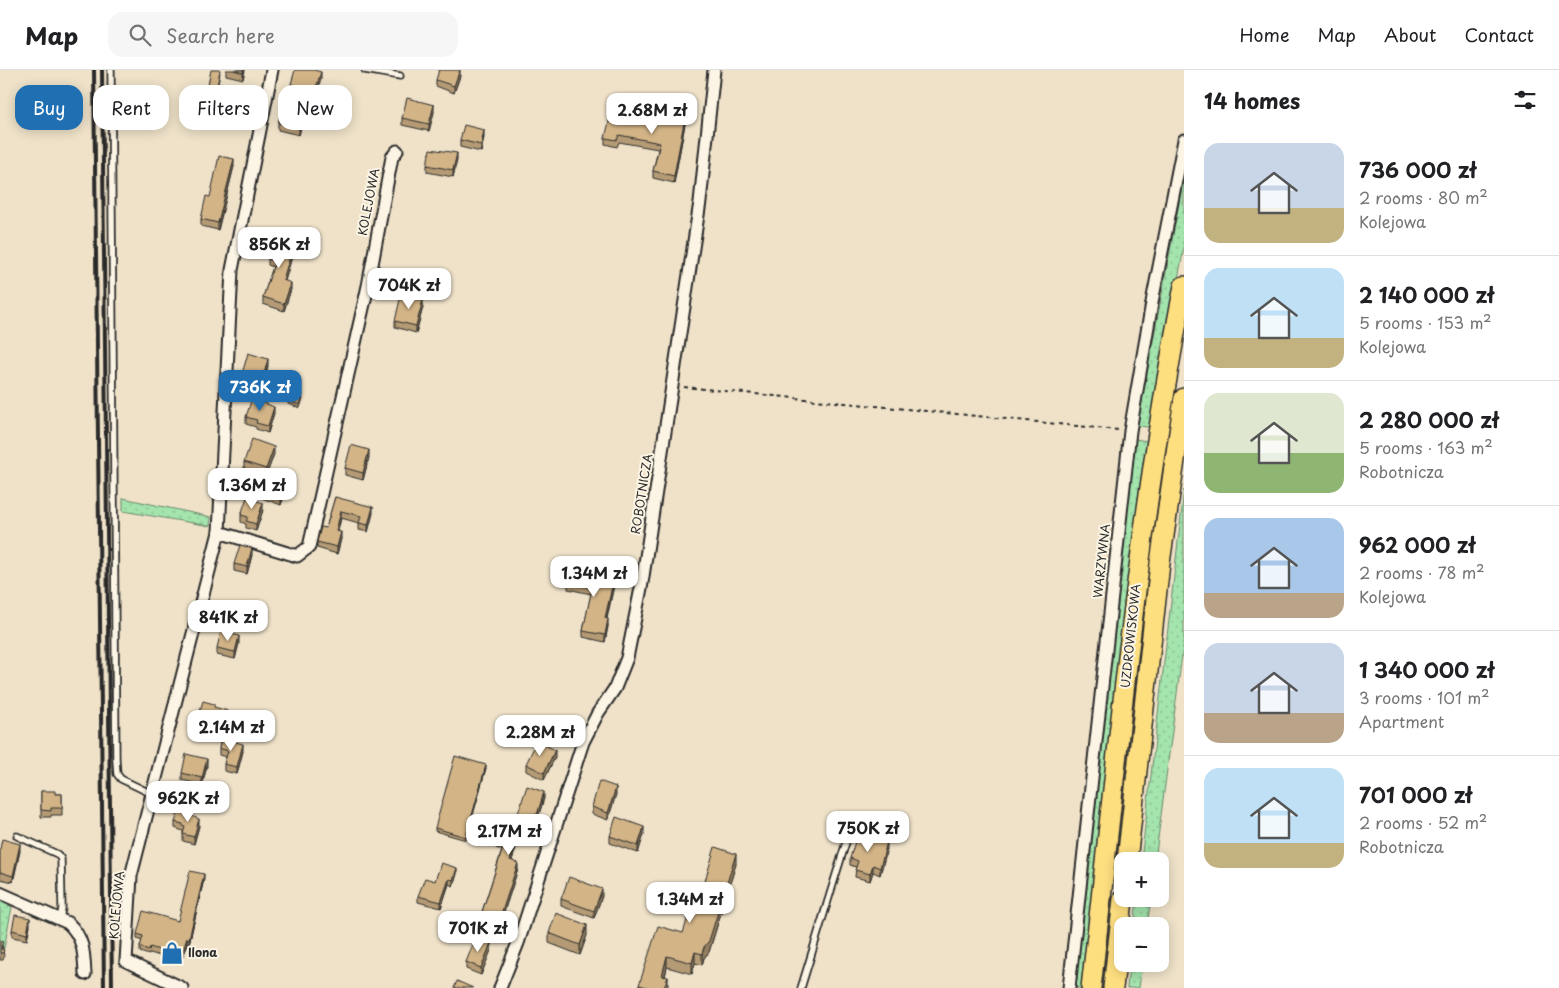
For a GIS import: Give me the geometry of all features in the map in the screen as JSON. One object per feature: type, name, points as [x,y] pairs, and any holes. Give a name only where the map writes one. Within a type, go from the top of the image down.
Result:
[{"type":"main road","name":"UZDROWISKOWA","points":[[1091,988],[1139,562],[1157,434],[1184,286]]},
{"type":"main road","name":"UZDROWISKOWA","points":[[1128,852],[1160,563],[1181,436],[1184,398]]},
{"type":"main road","points":[[1113,988],[1121,907]]},
{"type":"street","name":"KOLEJOWA","points":[[182,988],[126,961],[131,876],[219,532],[232,270],[272,70]]},
{"type":"street","name":"ROBOTNICZA","points":[[500,988],[518,943],[583,742],[614,688],[627,658],[642,583],[673,385],[700,202],[714,70]]},
{"type":"street","name":"WARZYWNA","points":[[1069,988],[1130,431],[1155,287],[1184,140]]},
{"type":"street","name":"KOLEJOWA","points":[[219,532],[297,556],[309,547],[368,286],[392,157],[397,151]]},
{"type":"street","points":[[0,893],[60,918],[76,930],[82,940],[85,974]]},
{"type":"lane","points":[[111,70],[116,760],[117,774],[121,779],[152,794]]},
{"type":"lane","points":[[365,70],[400,76]]},
{"type":"lane","points":[[17,836],[56,854],[61,859],[62,909],[60,918]]},
{"type":"lane","points":[[801,988],[847,839]]},
{"type":"path","points":[[673,385],[1130,431]]},
{"type":"green space","points":[[1184,177],[1184,248],[1149,427],[1137,426]]},
{"type":"green space","points":[[1135,439],[1147,441],[1082,988],[1072,988]]},
{"type":"green space","points":[[1184,490],[1184,640],[1156,852],[1142,852]]},
{"type":"green space","points":[[123,498],[211,517],[210,526],[123,511]]},
{"type":"green space","points":[[0,901],[12,907],[4,948],[0,947]]},
{"type":"green space","points":[[1136,907],[1150,907],[1148,917],[1135,917]]},
{"type":"green space","points":[[1128,972],[1141,972],[1139,988],[1127,988]]},
{"type":"building","points":[[211,70],[220,70],[217,85],[208,85]]},
{"type":"building","points":[[295,70],[321,72],[317,85],[291,84]]},
{"type":"building","points":[[439,70],[460,70],[454,86],[436,80]]},
{"type":"building","points":[[407,98],[434,105],[429,124],[402,118]]},
{"type":"building","points":[[612,110],[624,113],[624,115],[649,119],[650,112],[685,117],[674,176],[653,171],[660,143],[619,135],[617,140],[605,138]]},
{"type":"building","points":[[464,125],[484,130],[481,145],[460,140]]},
{"type":"building","points":[[430,149],[457,153],[453,170],[427,165]]},
{"type":"building","points":[[219,156],[234,159],[218,223],[201,219],[206,196],[210,197]]},
{"type":"building","points":[[276,233],[295,239],[283,280],[291,283],[284,304],[263,297],[275,261],[268,259]]},
{"type":"building","points":[[401,295],[423,300],[416,326],[395,321]]},
{"type":"building","points":[[248,353],[268,359],[264,374],[259,373],[257,379],[242,374]]},
{"type":"building","points":[[292,391],[303,395],[300,405],[288,401]]},
{"type":"building","points":[[252,398],[274,407],[268,426],[256,423],[257,420],[246,417]]},
{"type":"building","points":[[252,439],[274,447],[266,469],[244,462]]},
{"type":"building","points":[[351,445],[369,450],[363,473],[345,468]]},
{"type":"building","points":[[262,481],[284,488],[281,498],[259,490]]},
{"type":"building","points":[[247,497],[263,503],[256,524],[246,521],[248,517],[241,515]]},
{"type":"building","points":[[335,497],[373,507],[368,525],[359,523],[361,516],[341,511],[336,531],[341,532],[337,547],[317,542],[321,527],[326,528]]},
{"type":"building","points":[[240,545],[252,548],[247,567],[234,564]]},
{"type":"building","points":[[571,567],[614,578],[605,618],[608,619],[605,635],[583,631],[592,588],[568,582]]},
{"type":"building","points":[[221,631],[239,636],[235,652],[217,648]]},
{"type":"building","points":[[203,701],[228,711],[225,725],[198,717]]},
{"type":"building","points":[[221,738],[243,744],[237,767],[224,764],[228,751],[219,748]]},
{"type":"building","points":[[537,741],[555,750],[544,773],[526,764]]},
{"type":"building","points":[[186,754],[207,759],[202,778],[182,773]]},
{"type":"building","points":[[455,756],[486,765],[466,837],[435,828]]},
{"type":"building","points":[[599,781],[616,787],[608,813],[592,807]]},
{"type":"building","points":[[527,786],[544,792],[537,815],[535,814],[527,835],[519,832],[510,860],[518,863],[497,927],[479,921],[504,845],[496,842],[504,818],[515,822]]},
{"type":"building","points":[[41,791],[55,791],[55,794],[62,794],[62,808],[51,808],[51,811],[41,810]]},
{"type":"building","points":[[179,811],[199,819],[194,837],[183,834],[185,827],[183,824],[175,822]]},
{"type":"building","points":[[616,817],[644,827],[638,846],[610,836]]},
{"type":"building","points":[[858,832],[887,842],[880,868],[873,865],[870,874],[855,870],[858,861],[850,858]]},
{"type":"building","points":[[2,839],[20,844],[13,876],[0,872]]},
{"type":"building","points":[[715,847],[736,854],[709,941],[704,947],[702,954],[695,952],[692,963],[667,956],[662,976],[668,977],[664,988],[651,988],[639,985],[658,926],[683,933],[688,917],[694,918]]},
{"type":"building","points":[[441,863],[457,868],[453,880],[449,879],[441,902],[418,896],[425,878],[435,881]]},
{"type":"building","points":[[190,871],[204,874],[189,939],[187,938],[181,957],[150,947],[149,950],[140,947],[143,936],[137,934],[143,911],[178,921]]},
{"type":"building","points":[[569,877],[602,889],[594,911],[561,899]]},
{"type":"building","points":[[556,913],[587,925],[580,945],[549,933]]},
{"type":"building","points":[[15,915],[30,918],[27,934],[12,930]]},
{"type":"building","points":[[476,937],[491,943],[481,968],[466,962]]},
{"type":"building","points":[[0,940],[3,941],[1,949],[4,950],[3,953],[0,953]]},
{"type":"building","points":[[457,981],[473,988],[454,988]]},
{"type":"railway","points":[[94,70],[104,988]]},
{"type":"railway","points":[[102,70],[112,988]]},
{"type":"place","name":"Ilona","points":[[172,953]]}]
